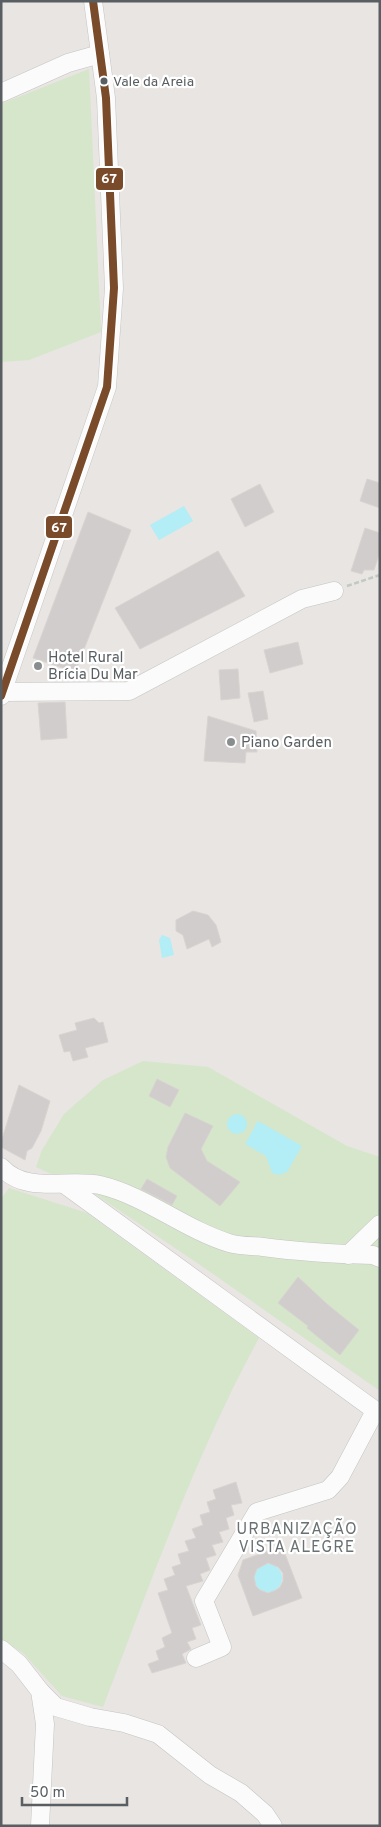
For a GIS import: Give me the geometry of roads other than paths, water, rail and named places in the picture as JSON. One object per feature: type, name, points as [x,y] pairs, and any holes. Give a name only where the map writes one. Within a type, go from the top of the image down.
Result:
[{"type":"street","points":[[93,1],[106,98],[114,288],[106,387],[2,689],[129,691],[302,599],[334,591]]},
{"type":"street","points":[[1,93],[68,63],[100,54]]},
{"type":"street","points":[[1,1167],[8,1174],[36,1184],[98,1185],[126,1194],[229,1243],[282,1250],[373,1255],[380,1258]]},
{"type":"street","points":[[64,1184],[377,1412],[340,1477],[328,1490],[257,1512],[204,1601],[222,1647],[196,1658]]},
{"type":"street","points":[[348,1254],[380,1224]]},
{"type":"street","points":[[1,1649],[19,1664],[40,1691],[56,1707],[90,1717],[124,1723],[158,1734],[210,1775],[240,1793],[265,1814],[273,1826]]},
{"type":"street","points":[[40,1691],[45,1724],[40,1826]]},
{"type":"water","points":[[184,506],[193,521],[159,540],[150,525]]},
{"type":"water","points":[[162,935],[170,938],[174,955],[162,958],[159,940]]},
{"type":"water","points":[[233,1114],[241,1114],[247,1120],[247,1128],[241,1134],[233,1134],[227,1128],[227,1120]]},
{"type":"water","points":[[258,1121],[302,1146],[287,1172],[279,1175],[272,1173],[266,1156],[245,1144]]},
{"type":"water","points":[[268,1564],[278,1568],[282,1578],[278,1588],[268,1592],[258,1588],[254,1578],[258,1568]]},
{"type":"place","name":"Vale da Areia","points":[[104,81]]},
{"type":"place","name":"Hotel Rural Brícia Du Mar","points":[[38,666]]},
{"type":"place","name":"Piano Garden","points":[[231,742]]},
{"type":"district","name":"URBANIZAÇÃO VISTA ALEGRE","points":[[297,1537]]}]
